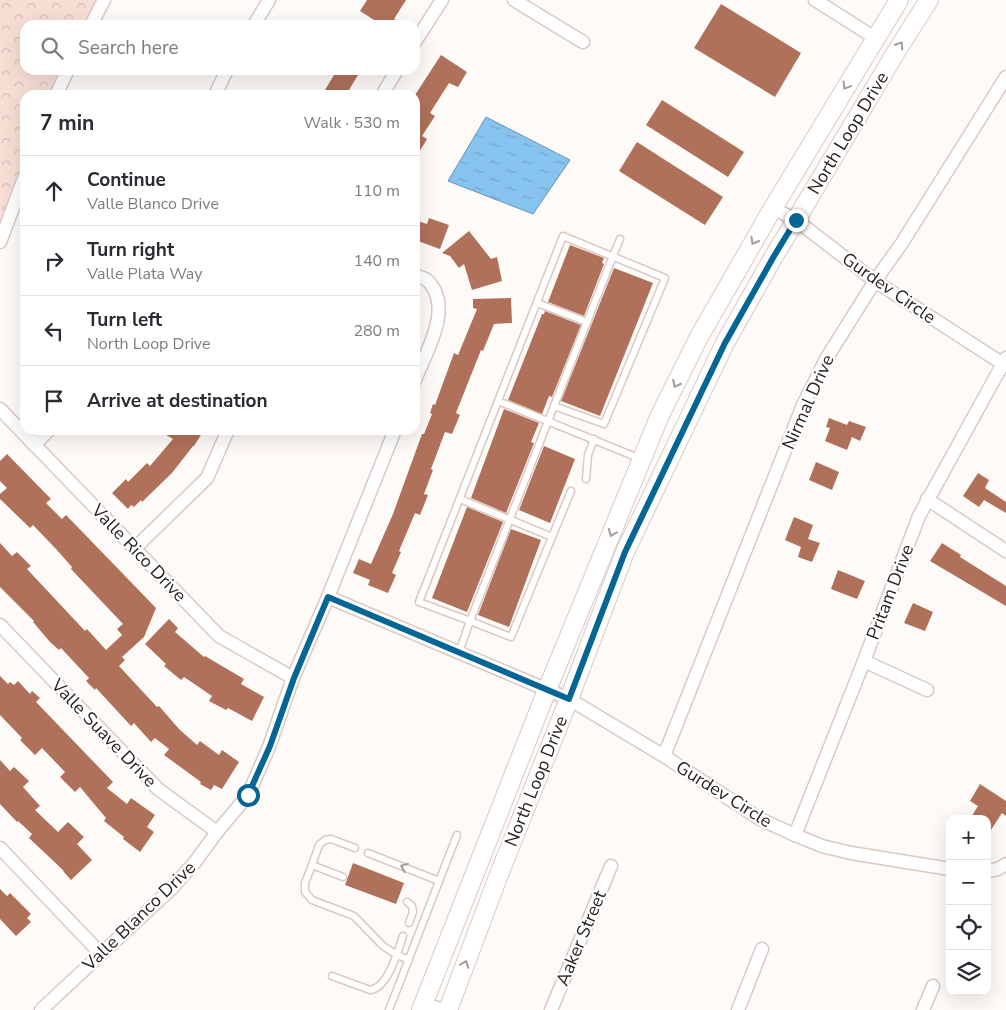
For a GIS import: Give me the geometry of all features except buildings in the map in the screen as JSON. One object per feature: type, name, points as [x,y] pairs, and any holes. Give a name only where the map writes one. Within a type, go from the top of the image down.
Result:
[{"type":"main road","name":"North Loop Drive","points":[[422,1007],[547,690],[660,415],[700,338],[773,208],[899,0]]},
{"type":"main road","name":"North Loop Drive","points":[[447,1010],[625,552],[725,343],[774,256],[929,0]]},
{"type":"street","points":[[94,20],[104,0]]},
{"type":"street","points":[[257,20],[269,0]]},
{"type":"street","points":[[420,34],[442,0]]},
{"type":"street","points":[[514,0],[583,42]]},
{"type":"street","points":[[815,0],[875,38]]},
{"type":"street","points":[[58,90],[66,75]]},
{"type":"street","points":[[217,90],[224,75]]},
{"type":"street","points":[[385,90],[394,75]]},
{"type":"street","name":"Nirmal Drive","points":[[664,756],[804,405],[826,359],[875,281],[902,243],[1006,77]]},
{"type":"street","points":[[0,242],[20,189]]},
{"type":"street","name":"Gurdev Circle","points":[[773,208],[796,220],[875,281],[1005,363]]},
{"type":"street","points":[[420,277],[428,280],[438,298],[439,320],[420,368]]},
{"type":"street","name":"Pritam Drive","points":[[795,835],[864,661],[918,516],[1005,363]]},
{"type":"street","name":"Valle Rico Drive","points":[[0,409],[20,430]]},
{"type":"street","name":"Valle Rico Drive","points":[[25,435],[219,636],[294,678]]},
{"type":"street","points":[[34,445],[44,435]]},
{"type":"street","points":[[135,548],[207,478],[226,435]]},
{"type":"street","name":"Valle Blanco Drive","points":[[41,1010],[172,888],[248,795],[270,746],[294,678],[393,435]]},
{"type":"street","points":[[926,499],[1006,551]]},
{"type":"street","name":"Gurdev Circle","points":[[328,597],[569,699],[664,756],[760,819],[795,835],[822,846],[851,853],[946,867]]},
{"type":"street","name":"Valle Suave Drive","points":[[0,625],[158,789],[218,832]]},
{"type":"street","points":[[864,661],[927,690]]},
{"type":"street","points":[[0,848],[101,954]]},
{"type":"street","points":[[991,870],[998,869],[1006,864]]},
{"type":"street","name":"Aaker Street","points":[[551,1010],[611,866]]},
{"type":"street","points":[[738,1010],[762,949]]},
{"type":"street","points":[[924,1010],[934,986]]},
{"type":"street","points":[[422,1007],[447,1010]]},
{"type":"lane","points":[[554,406],[604,424],[665,278],[563,236],[419,602],[511,637],[571,490]]},
{"type":"lane","points":[[458,652],[620,239]]},
{"type":"lane","points":[[537,302],[587,322]]},
{"type":"lane","points":[[498,401],[642,460]]},
{"type":"lane","points":[[586,479],[588,455],[594,439]]},
{"type":"lane","points":[[460,499],[552,537]]},
{"type":"lane","points":[[391,1009],[456,835]]},
{"type":"lane","points":[[355,848],[331,839],[325,840],[320,846],[312,865],[305,892],[312,900],[354,916],[383,946],[409,960]]},
{"type":"lane","points":[[368,852],[439,881]]},
{"type":"lane","points":[[312,865],[343,876]]},
{"type":"lane","points":[[407,902],[412,906],[413,912],[409,922]]},
{"type":"lane","points":[[332,976],[370,990],[376,989],[384,983],[397,955],[403,936]]},
{"type":"green space","points":[[0,0],[104,0],[94,20],[20,20],[20,75],[66,75],[58,90],[20,90],[20,189],[0,242]]},
{"type":"water","points":[[486,117],[570,160],[533,214],[448,181]]},
{"type":"route","points":[[248,795],[270,746],[294,678],[328,597],[569,699],[625,552],[725,343],[796,220]]}]
